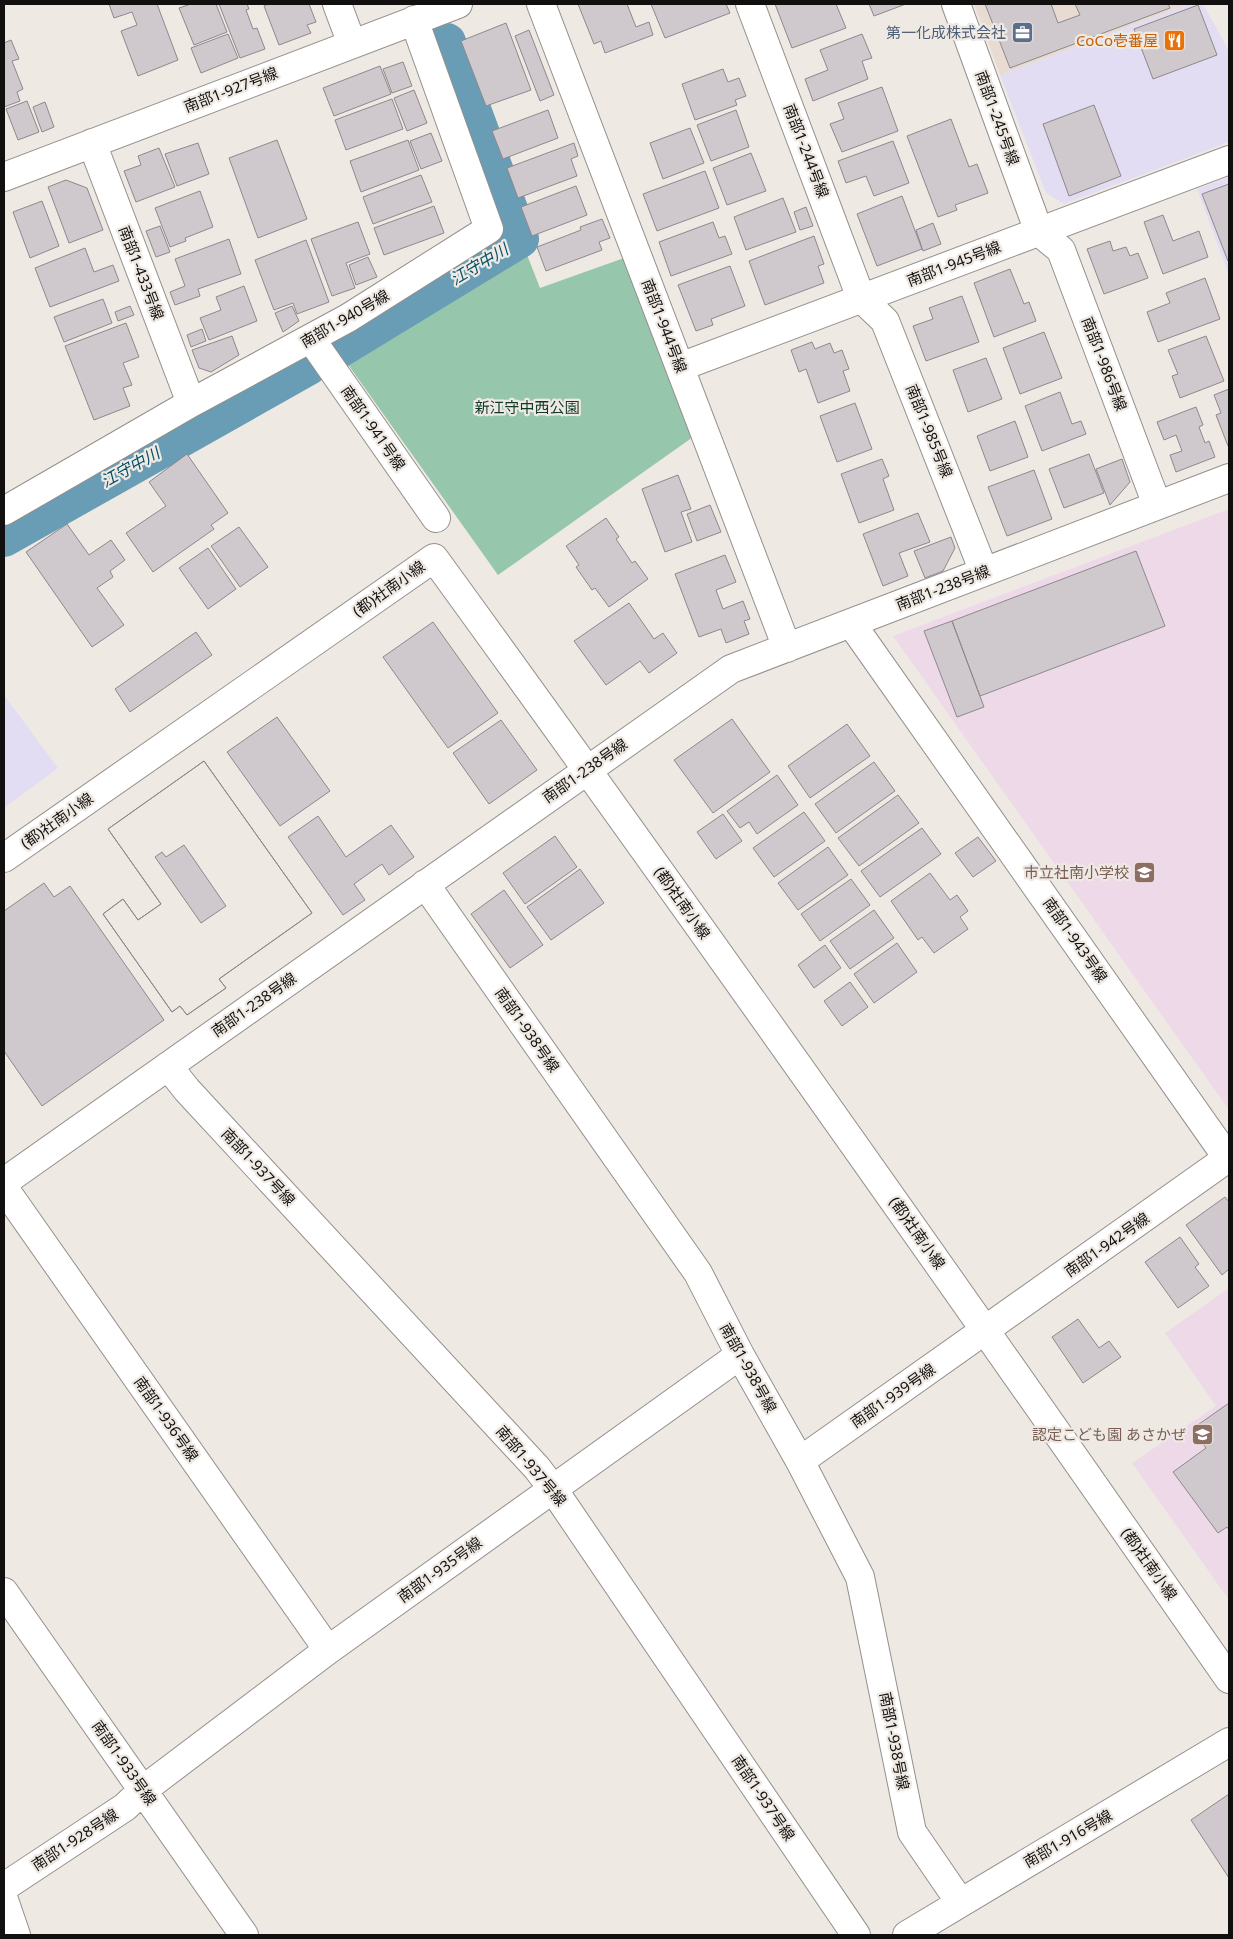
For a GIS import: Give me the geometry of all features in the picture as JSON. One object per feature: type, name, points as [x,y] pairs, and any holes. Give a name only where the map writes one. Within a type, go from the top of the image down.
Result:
[{"type":"street","points":[[337,4],[352,44]]},
{"type":"street","name":"南部1-927号線","points":[[4,177],[458,4]]},
{"type":"street","name":"南部1-944号線","points":[[541,4],[787,648]]},
{"type":"street","name":"南部1-244号線","points":[[750,4],[861,298]]},
{"type":"street","name":"南部1-245号線","points":[[956,4],[1039,232]]},
{"type":"street","name":"南部1-940号線","points":[[4,511],[191,403],[311,338],[399,287],[490,229],[414,20]]},
{"type":"street","name":"南部1-433号線","points":[[92,144],[191,403]]},
{"type":"street","name":"南部1-945号線","points":[[680,367],[1229,160]]},
{"type":"street","name":"南部1-986号線","points":[[1039,232],[1061,250],[1157,506]]},
{"type":"street","name":"南部1-985号線","points":[[861,298],[885,321],[984,572]]},
{"type":"street","name":"南部1-941号線","points":[[311,338],[436,518]]},
{"type":"street","name":"南部1-238号線","points":[[4,1182],[731,669],[1229,478]]},
{"type":"street","name":"(都)社南小線","points":[[4,858],[434,558],[587,769],[986,1331],[1229,1679]]},
{"type":"street","name":"南部1-943号線","points":[[851,623],[1229,1159]]},
{"type":"street","name":"南部1-938号線","points":[[424,884],[698,1273],[740,1355],[800,1461],[860,1578],[912,1832],[960,1902]]},
{"type":"street","name":"南部1-937号線","points":[[168,1066],[187,1090],[537,1468],[554,1489],[856,1935]]},
{"type":"street","name":"南部1-942号線","points":[[986,1331],[1229,1159]]},
{"type":"street","name":"南部1-936号線","points":[[4,1188],[328,1650]]},
{"type":"street","name":"南部1-939号線","points":[[800,1461],[986,1331]]},
{"type":"street","name":"南部1-935号線","points":[[143,1790],[328,1650],[740,1355]]},
{"type":"street","name":"南部1-933号線","points":[[4,1592],[244,1935]]},
{"type":"street","name":"南部1-916号線","points":[[907,1935],[1229,1742]]},
{"type":"street","name":"南部1-928号線","points":[[4,1886],[125,1807],[143,1790]]},
{"type":"street","points":[[4,1900],[16,1935]]},
{"type":"shaded area","points":[[974,4],[1189,4],[1000,75]]},
{"type":"shaded area","points":[[1189,4],[1203,4],[1229,51],[1229,142],[1064,204],[1046,193],[1000,75]]},
{"type":"shaded area","points":[[1229,177],[1229,275],[1197,189]]},
{"type":"shaded area","name":"市立社南小学校","points":[[1229,509],[1229,1110],[893,636]]},
{"type":"shaded area","points":[[4,695],[58,768],[4,808]]},
{"type":"shaded area","name":"認定こども園 あさかぜ","points":[[1229,1288],[1229,1600],[1132,1463],[1216,1406],[1165,1333]]},
{"type":"green space","name":"新江守中西公園","points":[[524,247],[540,288],[624,258],[693,437],[498,575],[342,356]]},
{"type":"building","points":[[109,4],[157,4],[178,60],[138,76],[121,31],[137,25],[132,12],[114,18]]},
{"type":"building","points":[[191,4],[216,4],[227,32],[194,45],[179,8]]},
{"type":"building","points":[[219,4],[247,4],[249,9],[246,10],[253,29],[257,28],[265,49],[240,58]]},
{"type":"building","points":[[268,4],[309,4],[316,22],[307,25],[311,33],[279,45],[264,6]]},
{"type":"building","points":[[578,4],[627,4],[636,27],[649,22],[653,35],[605,53],[601,41],[594,44]]},
{"type":"building","points":[[651,4],[726,4],[730,13],[665,38]]},
{"type":"building","points":[[775,4],[836,4],[846,28],[792,48]]},
{"type":"building","points":[[869,4],[906,4],[874,16]]},
{"type":"building","points":[[985,4],[1051,4],[1058,23],[1080,15],[1075,4],[1168,4],[1170,8],[1010,68]]},
{"type":"building","points":[[1198,5],[1217,55],[1153,79],[1134,29]]},
{"type":"building","points":[[506,23],[531,90],[486,106],[461,41]]},
{"type":"building","points":[[529,30],[554,95],[540,101],[515,36]]},
{"type":"building","points":[[228,34],[238,58],[201,73],[191,48]]},
{"type":"building","points":[[862,34],[872,58],[862,61],[868,79],[813,101],[805,79],[828,70],[820,50]]},
{"type":"building","points":[[11,40],[19,59],[12,61],[23,89],[17,92],[20,101],[4,107],[4,43]]},
{"type":"building","points":[[403,62],[412,86],[392,93],[383,69]]},
{"type":"building","points":[[380,66],[391,94],[334,116],[323,88]]},
{"type":"building","points":[[723,69],[728,82],[739,78],[746,96],[735,100],[737,105],[695,120],[682,84]]},
{"type":"building","points":[[882,87],[898,131],[842,152],[830,124],[844,119],[838,103]]},
{"type":"building","points":[[414,90],[427,123],[407,131],[394,98]]},
{"type":"building","points":[[392,99],[403,129],[346,150],[335,120]]},
{"type":"building","points":[[27,101],[39,132],[18,140],[6,109]]},
{"type":"building","points":[[45,102],[54,127],[42,132],[33,107]]},
{"type":"building","points":[[1094,105],[1121,176],[1069,196],[1043,124]]},
{"type":"building","points":[[548,110],[558,138],[503,159],[492,131]]},
{"type":"building","points":[[736,110],[749,147],[711,161],[697,125]]},
{"type":"building","points":[[951,119],[969,167],[977,164],[988,193],[955,205],[957,210],[938,217],[907,136]]},
{"type":"building","points":[[690,128],[704,163],[663,179],[650,143]]},
{"type":"building","points":[[431,133],[442,161],[421,169],[410,141]]},
{"type":"building","points":[[277,140],[307,219],[258,238],[229,158]]},
{"type":"building","points":[[408,140],[419,170],[361,192],[350,161]]},
{"type":"building","points":[[893,141],[909,183],[874,196],[866,176],[846,183],[838,161]]},
{"type":"building","points":[[198,143],[209,174],[177,186],[165,154]]},
{"type":"building","points":[[574,143],[578,156],[571,159],[577,176],[518,198],[507,168]]},
{"type":"building","points":[[159,148],[175,187],[136,202],[124,171],[141,165],[138,156]]},
{"type":"building","points":[[751,153],[766,191],[727,205],[713,168]]},
{"type":"building","points":[[705,171],[719,208],[657,231],[643,194]]},
{"type":"building","points":[[421,175],[432,202],[373,224],[363,197]]},
{"type":"building","points":[[66,180],[87,188],[103,230],[69,243],[48,187]]},
{"type":"building","points":[[1229,184],[1229,260],[1228,261],[1202,194]]},
{"type":"building","points":[[576,186],[587,215],[532,236],[521,207]]},
{"type":"building","points":[[200,191],[213,227],[185,238],[186,241],[170,247],[155,208]]},
{"type":"building","points":[[902,196],[922,249],[877,266],[857,214]]},
{"type":"building","points":[[783,198],[796,232],[746,250],[734,217]]},
{"type":"building","points":[[42,201],[59,246],[30,258],[13,212]]},
{"type":"building","points":[[434,206],[444,233],[384,255],[374,228]]},
{"type":"building","points":[[806,207],[813,226],[800,230],[794,212]]},
{"type":"building","points":[[1163,215],[1173,241],[1199,231],[1208,257],[1163,274],[1144,222]]},
{"type":"building","points":[[602,219],[610,238],[599,242],[602,250],[546,271],[537,247],[581,230],[580,227]]},
{"type":"building","points":[[358,222],[370,254],[346,263],[355,288],[332,296],[311,239]]},
{"type":"building","points":[[713,222],[719,238],[725,236],[732,254],[671,276],[659,242]]},
{"type":"building","points":[[933,223],[941,244],[923,251],[916,230]]},
{"type":"building","points":[[160,226],[170,252],[156,257],[146,231]]},
{"type":"building","points":[[814,236],[824,264],[818,266],[824,283],[765,305],[749,261]]},
{"type":"building","points":[[229,239],[241,274],[198,289],[200,296],[175,305],[170,292],[185,286],[175,259]]},
{"type":"building","points":[[306,240],[329,302],[297,314],[293,303],[274,310],[255,260]]},
{"type":"building","points":[[1110,241],[1113,251],[1126,247],[1130,256],[1138,253],[1148,278],[1104,294],[1087,249]]},
{"type":"building","points":[[85,248],[94,272],[113,265],[119,281],[50,307],[35,268]]},
{"type":"building","points":[[368,257],[377,277],[356,285],[349,265]]},
{"type":"building","points":[[730,266],[745,306],[711,319],[713,325],[696,331],[678,285]]},
{"type":"building","points":[[1010,269],[1024,304],[1029,302],[1036,321],[994,337],[974,283]]},
{"type":"building","points":[[1205,278],[1220,319],[1158,342],[1147,312],[1170,303],[1166,293]]},
{"type":"building","points":[[244,286],[257,321],[209,340],[200,318],[221,310],[216,297]]},
{"type":"building","points":[[962,296],[979,342],[926,361],[913,326],[933,319],[929,308]]},
{"type":"building","points":[[103,299],[112,323],[64,342],[54,317]]},
{"type":"building","points":[[130,306],[134,315],[118,321],[115,312]]},
{"type":"building","points":[[292,306],[299,321],[283,332],[275,313]]},
{"type":"building","points":[[126,323],[139,357],[123,363],[132,385],[123,388],[130,406],[94,420],[65,346]]},
{"type":"building","points":[[202,329],[206,341],[191,347],[187,335]]},
{"type":"building","points":[[1044,332],[1062,378],[1020,394],[1003,348]]},
{"type":"building","points":[[232,336],[239,355],[211,372],[199,368],[192,350]]},
{"type":"building","points":[[1206,336],[1224,381],[1180,398],[1172,376],[1178,374],[1168,350]]},
{"type":"building","points":[[812,342],[815,349],[830,343],[834,353],[842,350],[849,369],[843,371],[850,391],[818,403],[806,369],[799,372],[791,350]]},
{"type":"building","points":[[986,358],[1002,399],[968,412],[953,370]]},
{"type":"building","points":[[1229,389],[1228,446],[1216,415],[1221,413],[1214,395]]},
{"type":"building","points":[[1060,392],[1072,424],[1081,421],[1086,434],[1042,451],[1025,406]]},
{"type":"building","points":[[855,403],[872,449],[837,462],[820,416]]},
{"type":"building","points":[[1196,407],[1203,425],[1199,427],[1205,443],[1209,441],[1215,457],[1176,472],[1170,455],[1182,451],[1176,435],[1164,440],[1157,422]]},
{"type":"building","points":[[1015,421],[1028,457],[990,471],[977,436]]},
{"type":"building","points":[[187,454],[228,513],[211,525],[214,529],[153,572],[126,533],[166,506],[149,482]]},
{"type":"building","points":[[1089,454],[1104,493],[1064,508],[1049,469]]},
{"type":"building","points":[[882,459],[889,476],[883,479],[894,510],[859,523],[841,474]]},
{"type":"building","points":[[1122,459],[1130,482],[1110,505],[1096,469]]},
{"type":"building","points":[[1034,470],[1052,519],[1007,536],[988,487]]},
{"type":"building","points":[[678,475],[691,509],[681,512],[692,542],[665,552],[642,489]]},
{"type":"building","points":[[710,505],[721,532],[697,541],[687,514]]},
{"type":"building","points":[[918,513],[930,542],[899,553],[908,576],[883,586],[863,534]]},
{"type":"building","points":[[606,518],[619,537],[616,539],[632,563],[635,561],[648,579],[609,607],[595,588],[592,590],[576,567],[579,565],[566,546]]},
{"type":"building","points":[[67,524],[89,555],[111,540],[125,560],[110,571],[113,577],[97,588],[124,625],[92,647],[26,552]]},
{"type":"building","points":[[239,527],[268,567],[240,587],[211,546]]},
{"type":"building","points":[[951,537],[955,548],[943,571],[925,578],[914,551]]},
{"type":"building","points":[[208,548],[236,589],[208,609],[179,568]]},
{"type":"building","points":[[1136,551],[1165,626],[980,696],[952,621]]},
{"type":"building","points":[[725,555],[736,582],[716,590],[723,609],[743,601],[750,619],[744,621],[749,634],[726,643],[721,629],[699,637],[675,574]]},
{"type":"building","points":[[629,603],[654,639],[663,633],[677,653],[649,673],[640,661],[606,685],[574,641]]},
{"type":"building","points":[[952,621],[984,707],[957,717],[924,631]]},
{"type":"building","points":[[433,622],[498,713],[448,748],[383,657]]},
{"type":"building","points":[[196,632],[212,655],[130,712],[115,689]]},
{"type":"building","points":[[277,717],[330,791],[280,826],[227,752]]},
{"type":"building","points":[[732,719],[770,772],[713,813],[674,760]]},
{"type":"building","points":[[501,720],[537,770],[489,804],[453,753]]},
{"type":"building","points":[[847,724],[870,756],[810,798],[788,766]]},
{"type":"building","points":[[204,761],[312,913],[219,979],[226,988],[187,1015],[180,1006],[172,1012],[103,914],[123,899],[138,920],[161,904],[108,829]],"holes":[[[184,845],[226,906],[201,923],[155,857],[162,852],[166,857]]]},
{"type":"building","points":[[204,761],[312,913],[219,979],[226,988],[187,1015],[180,1006],[172,1012],[103,914],[123,899],[138,920],[161,904],[108,829]]},
{"type":"building","points":[[874,762],[895,791],[836,833],[815,804]]},
{"type":"building","points":[[777,775],[798,805],[757,834],[749,822],[740,828],[727,811]]},
{"type":"building","points":[[898,795],[919,823],[859,866],[838,838]]},
{"type":"building","points":[[804,812],[825,841],[774,877],[753,848]]},
{"type":"building","points":[[723,814],[742,841],[716,859],[697,832]]},
{"type":"building","points":[[318,816],[346,857],[391,825],[414,857],[389,875],[382,864],[354,884],[365,900],[343,915],[288,837]]},
{"type":"building","points":[[922,828],[941,854],[880,897],[861,871]]},
{"type":"building","points":[[555,836],[577,867],[525,904],[503,873]]},
{"type":"building","points":[[978,837],[996,861],[973,877],[955,853]]},
{"type":"building","points":[[828,847],[848,875],[798,910],[778,883]]},
{"type":"building","points":[[580,869],[604,903],[551,940],[527,907]]},
{"type":"building","points":[[930,873],[950,900],[957,895],[968,911],[960,917],[968,929],[934,953],[922,937],[918,940],[891,901]]},
{"type":"building","points":[[851,879],[870,905],[820,941],[801,914]]},
{"type":"building","points":[[44,883],[54,897],[70,886],[164,1020],[42,1106],[4,1051],[4,911]]},
{"type":"building","points":[[504,890],[543,945],[510,968],[471,914]]},
{"type":"building","points":[[874,910],[894,938],[850,969],[830,941]]},
{"type":"building","points":[[897,943],[917,972],[874,1003],[854,974]]},
{"type":"building","points":[[825,945],[841,968],[814,988],[798,965]]},
{"type":"building","points":[[850,982],[868,1007],[842,1026],[824,1001]]},
{"type":"building","points":[[1225,1197],[1229,1202],[1229,1269],[1222,1275],[1186,1225]]},
{"type":"building","points":[[1180,1237],[1199,1264],[1195,1267],[1209,1286],[1178,1308],[1145,1262]]},
{"type":"building","points":[[1078,1319],[1099,1348],[1109,1341],[1121,1357],[1083,1383],[1052,1337]]},
{"type":"building","points":[[1229,1403],[1229,1530],[1227,1527],[1218,1533],[1173,1472],[1206,1448],[1192,1429]]},
{"type":"building","points":[[1229,1794],[1229,1878],[1191,1820]]},
{"type":"waterway","name":"江守中川","points":[[336,351],[520,239],[447,42]]},
{"type":"waterway","name":"江守中川","points":[[4,538],[309,366]]},
{"type":"place","name":"第一化成株式会社","points":[[1022,33]]},
{"type":"place","name":"CoCo壱番屋","points":[[1174,41]]},
{"type":"place","name":"市立社南小学校","points":[[1145,873]]},
{"type":"place","name":"認定こども園 あさかぜ","points":[[1202,1435]]}]
